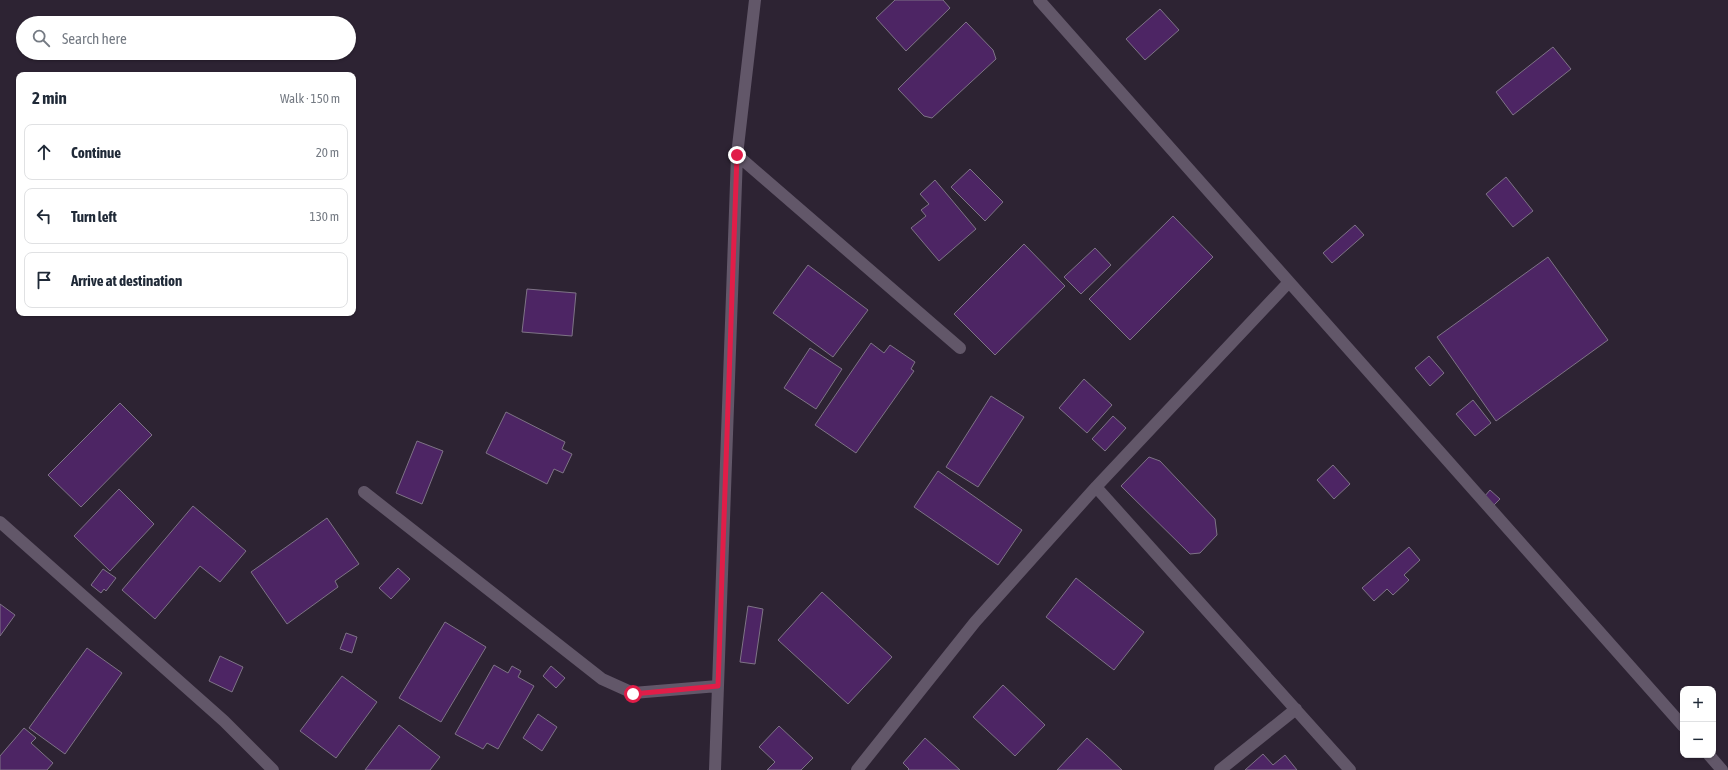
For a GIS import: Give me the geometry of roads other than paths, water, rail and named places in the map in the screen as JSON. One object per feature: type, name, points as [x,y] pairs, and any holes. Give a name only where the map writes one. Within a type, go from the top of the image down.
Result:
[{"type":"street","points":[[715,770],[737,155],[755,0]]},
{"type":"street","points":[[1039,0],[1680,723]]},
{"type":"street","points":[[737,155],[960,348]]},
{"type":"street","points":[[858,770],[975,622],[1096,487],[1289,282]]},
{"type":"street","points":[[1096,487],[1350,770]]},
{"type":"street","points":[[364,492],[602,679],[633,694],[718,686]]},
{"type":"street","points":[[0,522],[224,721],[273,770]]},
{"type":"street","points":[[1220,770],[1296,709]]}]
